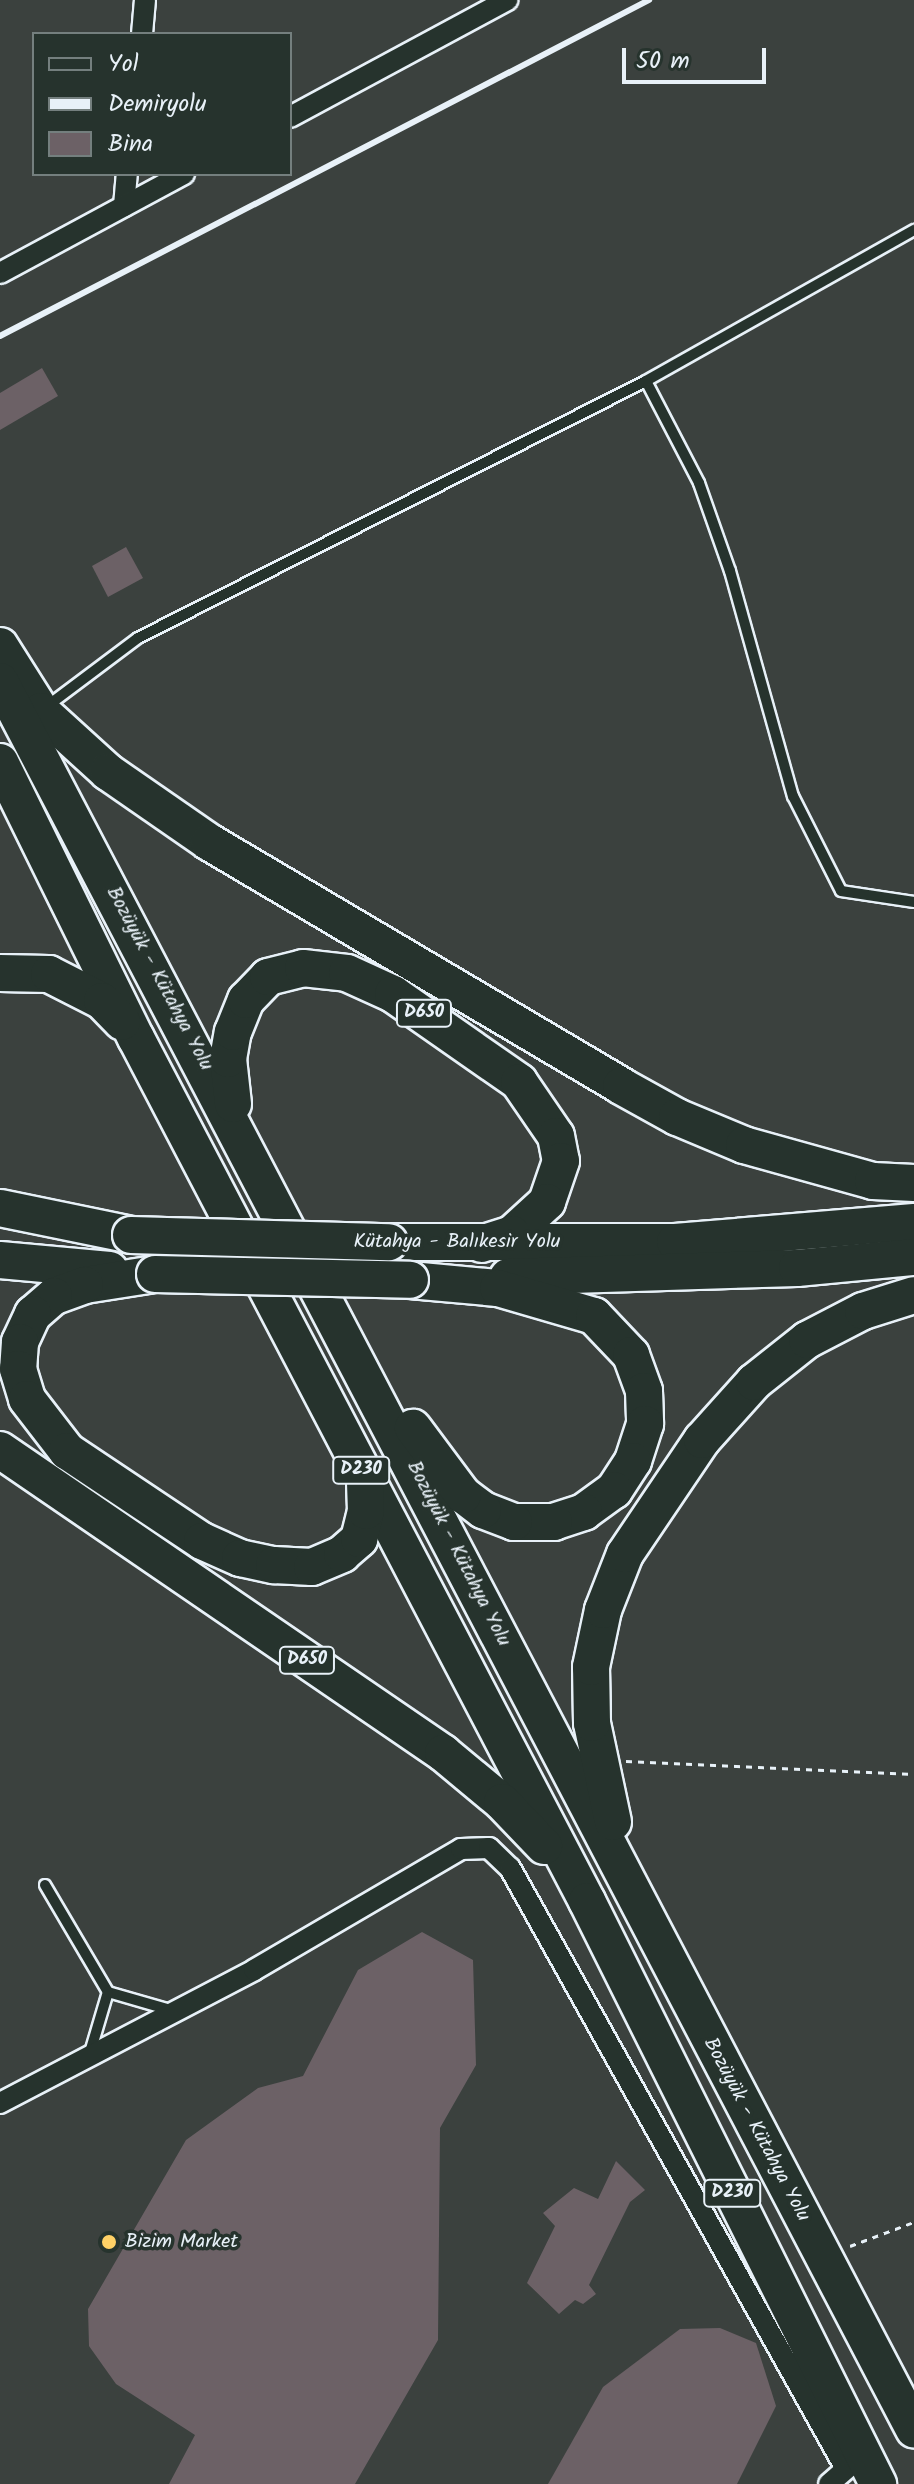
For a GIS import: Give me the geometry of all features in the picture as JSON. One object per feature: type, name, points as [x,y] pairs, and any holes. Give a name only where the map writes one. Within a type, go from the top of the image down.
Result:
[{"type":"highway","points":[[0,646],[41,711],[108,772],[209,842],[677,1117],[818,1167],[873,1181],[914,1183]]},
{"type":"highway","name":"Bozüyük - Kütahya Yolu","points":[[0,681],[239,1129],[635,1901],[914,2429]]},
{"type":"highway","points":[[0,762],[136,1038]]},
{"type":"highway","name":"D650","points":[[239,1129],[228,1084],[233,1032],[246,1000],[268,977],[303,968],[347,973],[393,994],[519,1082],[556,1136],[561,1161],[547,1202],[512,1234],[482,1244]]},
{"type":"highway","name":"D230","points":[[0,973],[49,974],[75,985],[102,1001],[136,1038],[587,1901],[862,2469]]},
{"type":"highway","points":[[0,1208],[131,1235]]},
{"type":"highway","name":"Kütahya - Balıkesir Yolu","points":[[0,1222],[131,1235],[482,1244],[675,1242],[914,1222]]},
{"type":"highway","name":"Kütahya - Balıkesir Yolu","points":[[0,1260],[155,1274],[410,1280],[797,1268],[914,1257]]},
{"type":"highway","points":[[155,1274],[85,1285],[54,1296],[33,1314],[20,1342],[18,1369],[42,1424],[67,1451],[202,1541],[240,1558],[274,1565],[312,1567],[342,1554],[359,1539],[366,1511],[365,1477]]},
{"type":"highway","points":[[354,1349],[463,1495],[483,1510],[514,1522],[554,1522],[584,1512],[614,1490],[633,1461],[645,1424],[644,1391],[631,1355],[612,1333],[594,1316],[546,1298],[498,1288],[410,1280]]},
{"type":"highway","name":"D230","points":[[635,1901],[596,1752],[591,1667],[603,1610],[625,1554],[663,1495],[754,1382],[807,1340],[863,1311],[914,1295]]},
{"type":"highway","name":"D650","points":[[0,1450],[443,1753],[512,1811],[587,1901]]},
{"type":"street","points":[[142,32],[145,0]]},
{"type":"street","points":[[292,116],[507,0]]},
{"type":"street","points":[[124,206],[127,176]]},
{"type":"street","points":[[0,273],[180,176]]},
{"type":"street","points":[[0,2103],[175,2011],[461,1849],[489,1848],[510,1868],[862,2469],[829,2484]]},
{"type":"lane","points":[[41,711],[138,638],[646,381],[914,230]]},
{"type":"lane","points":[[646,381],[699,483],[730,571],[793,796],[841,891],[914,902]]},
{"type":"lane","points":[[45,1885],[108,1992],[175,2011]]},
{"type":"lane","points":[[88,2058],[108,1992]]},
{"type":"path","points":[[596,1752],[626,1761],[914,1774]]},
{"type":"path","points":[[823,2256],[914,2222]]},
{"type":"building","points":[[42,368],[58,396],[0,430],[0,393]]},
{"type":"building","points":[[126,547],[143,578],[108,597],[92,566]]},
{"type":"building","points":[[422,1932],[473,1960],[476,2065],[440,2128],[438,2340],[355,2484],[169,2484],[195,2435],[116,2384],[89,2346],[88,2309],[186,2140],[258,2088],[303,2076],[358,1970]]},
{"type":"building","points":[[616,2161],[645,2190],[630,2202],[589,2285],[596,2294],[583,2304],[575,2300],[559,2314],[527,2283],[555,2226],[543,2213],[574,2188],[598,2199]]},
{"type":"building","points":[[720,2328],[756,2343],[776,2406],[737,2484],[548,2484],[603,2387],[680,2329]]},
{"type":"railway","points":[[0,336],[649,0]]},
{"type":"place","name":"Bizim Market","points":[[109,2242]]}]
